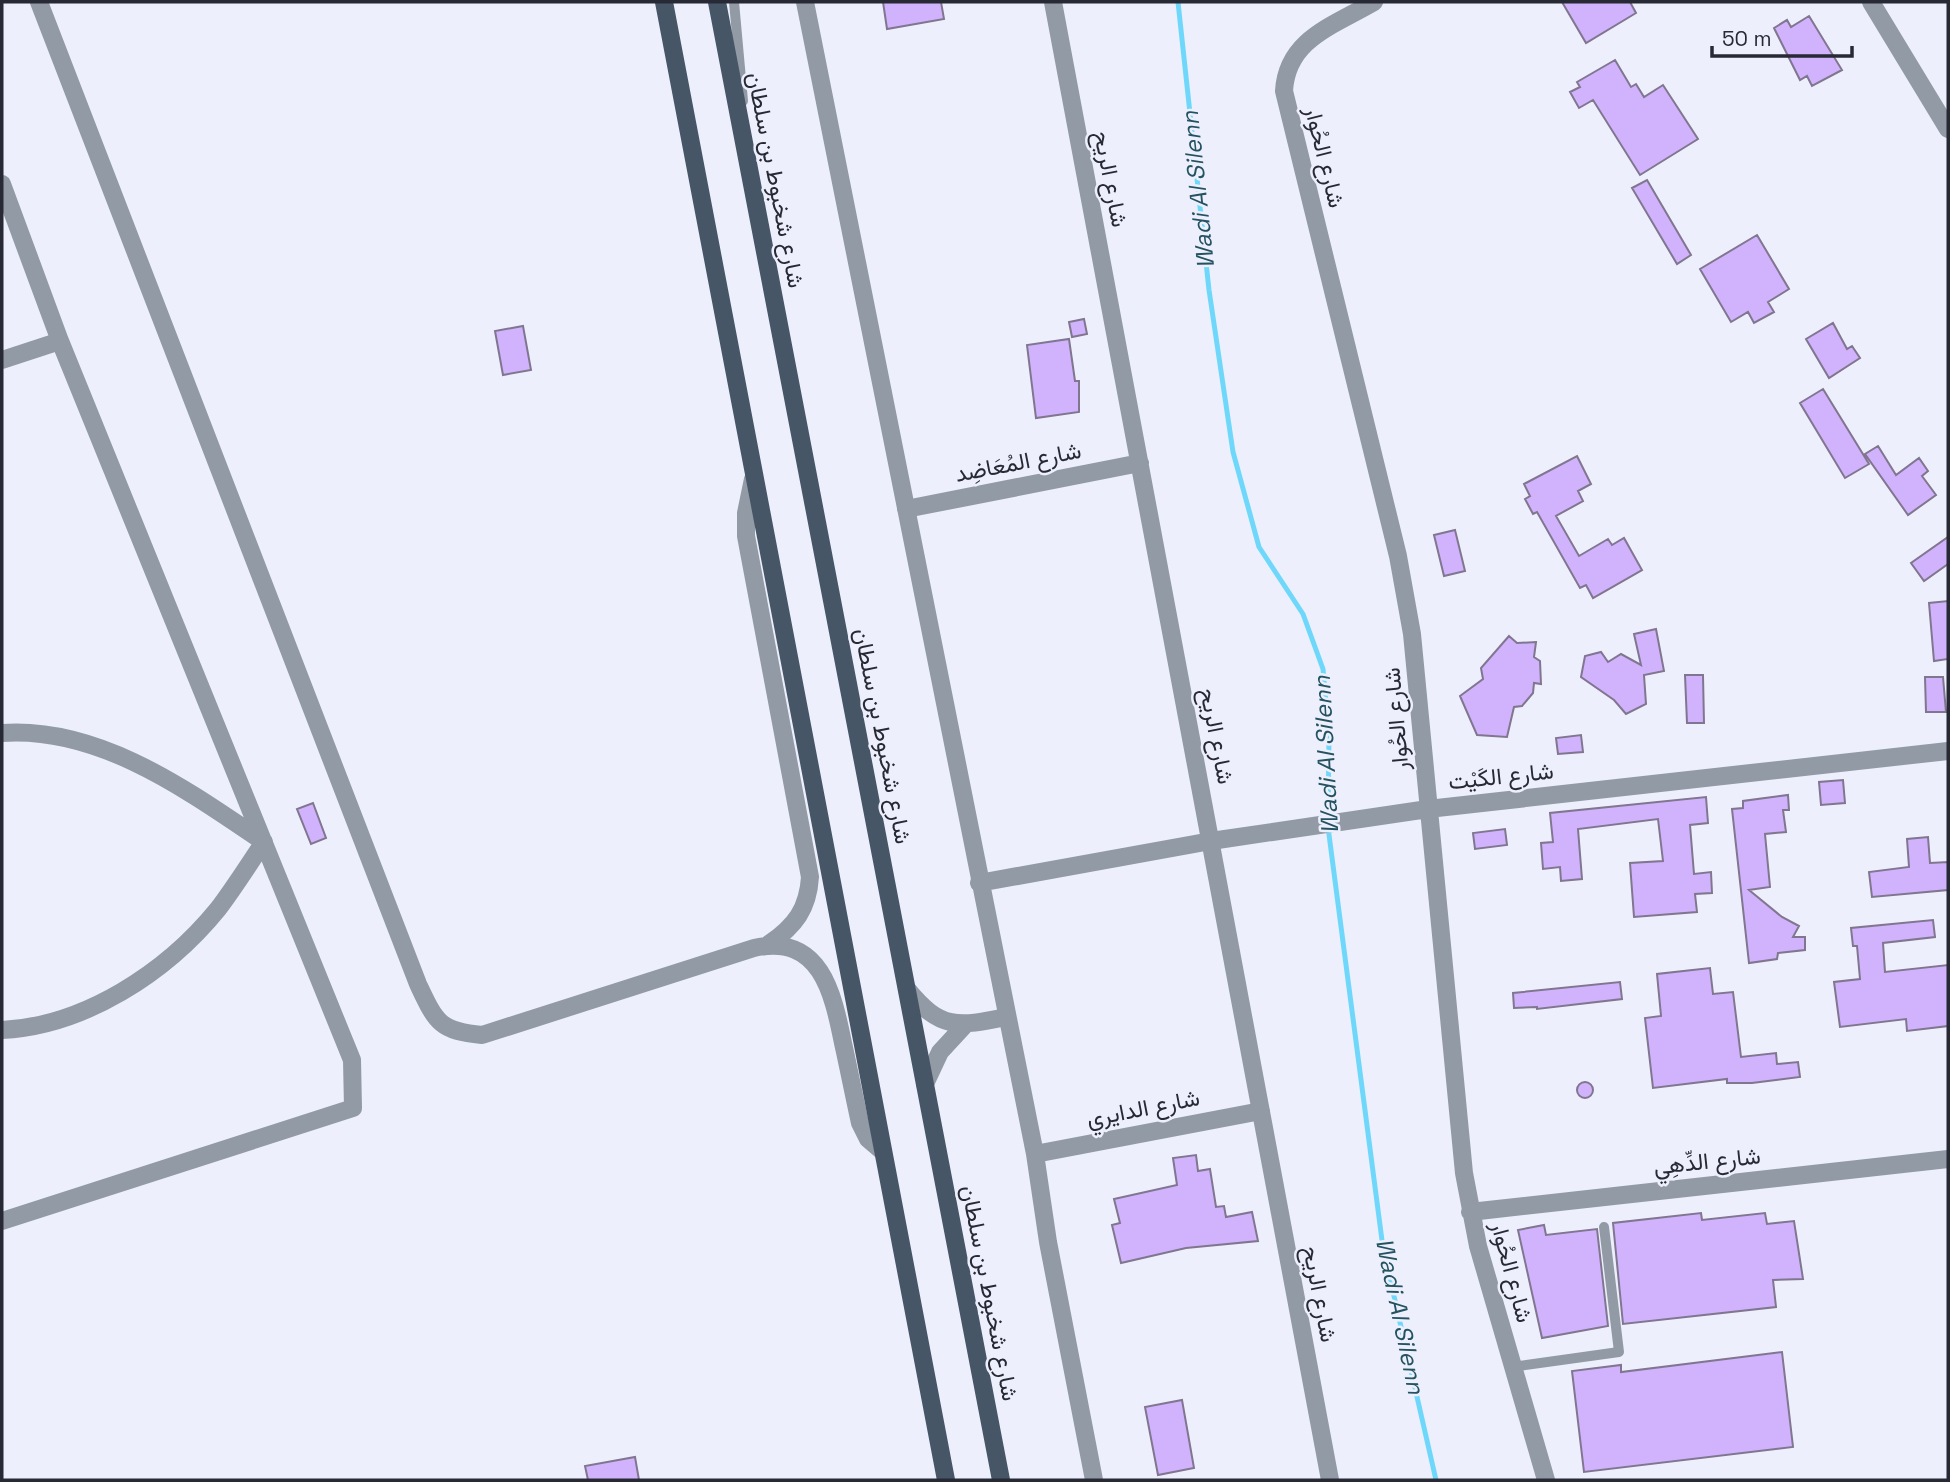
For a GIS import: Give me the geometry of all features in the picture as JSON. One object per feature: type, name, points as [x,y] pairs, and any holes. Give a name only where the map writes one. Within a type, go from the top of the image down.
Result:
[{"type":"main road","points":[[664,2],[946,1480]]},
{"type":"main road","name":"شارع شخبوط بن سلطان","points":[[717,2],[1001,1480]]},
{"type":"street","points":[[39,2],[418,984],[432,1013],[453,1032],[482,1035],[769,944],[797,920],[807,900],[810,877],[746,536],[746,513],[753,479]]},
{"type":"street","points":[[805,2],[1035,1154],[1048,1241],[1094,1480]]},
{"type":"street","name":"شارع الريح","points":[[1053,2],[1330,1480]]},
{"type":"street","name":"شارع الحُوار","points":[[1374,2],[1303,44],[1288,66],[1284,92],[1398,556],[1422,712],[1428,809],[1459,1134],[1470,1212],[1546,1480]]},
{"type":"street","points":[[1871,2],[1948,129]]},
{"type":"street","points":[[2,184],[60,341],[352,1060],[353,1108],[2,1221]]},
{"type":"street","points":[[2,360],[60,341]]},
{"type":"street","name":"شارع المُعَاضِد","points":[[906,509],[1140,463]]},
{"type":"street","points":[[2,733],[94,743],[197,796],[264,842]]},
{"type":"street","name":"شارع الكَيْت","points":[[979,883],[1212,841],[1428,809],[1948,751]]},
{"type":"street","points":[[2,1030],[32,1028],[114,998],[160,966],[217,910],[264,842]]},
{"type":"street","points":[[769,944],[795,950],[816,966],[824,976],[834,1001],[859,1123],[868,1139],[882,1151]]},
{"type":"street","points":[[907,989],[931,1014],[964,1026],[1006,1017]]},
{"type":"street","points":[[925,1084],[940,1052],[964,1026]]},
{"type":"street","name":"شارع الدايري","points":[[1035,1154],[1261,1111]]},
{"type":"street","name":"شارع الدِّهِي","points":[[1470,1212],[1948,1158]]},
{"type":"lane","points":[[734,2],[743,80],[742,133]]},
{"type":"lane","points":[[1512,1367],[1619,1352],[1604,1227]]},
{"type":"building","points":[[883,2],[941,2],[944,19],[887,29]]},
{"type":"building","points":[[1562,2],[1630,2],[1636,13],[1586,43]]},
{"type":"building","points":[[1809,16],[1842,70],[1812,86],[1807,76],[1800,80],[1774,28],[1787,20],[1791,27]]},
{"type":"building","points":[[1615,60],[1631,87],[1636,84],[1644,97],[1663,85],[1698,139],[1640,175],[1593,100],[1579,108],[1570,92],[1580,87],[1577,82]]},
{"type":"building","points":[[1647,180],[1691,255],[1677,264],[1632,188]]},
{"type":"building","points":[[1757,235],[1789,289],[1768,302],[1774,312],[1754,323],[1748,312],[1731,322],[1700,269]]},
{"type":"building","points":[[1084,319],[1087,334],[1072,337],[1069,322]]},
{"type":"building","points":[[1833,323],[1847,349],[1852,346],[1860,358],[1829,378],[1806,339]]},
{"type":"building","points":[[523,326],[531,370],[503,375],[495,331]]},
{"type":"building","points":[[1069,339],[1075,381],[1079,381],[1079,412],[1036,418],[1027,345]]},
{"type":"building","points":[[1823,389],[1869,464],[1845,478],[1800,403]]},
{"type":"building","points":[[1878,446],[1896,475],[1919,458],[1928,471],[1922,476],[1936,495],[1908,515],[1865,454]]},
{"type":"building","points":[[1577,456],[1591,484],[1578,491],[1583,501],[1556,516],[1579,556],[1608,539],[1612,545],[1624,538],[1642,570],[1593,598],[1586,585],[1580,588],[1537,512],[1533,514],[1525,499],[1530,496],[1524,484]]},
{"type":"building","points":[[1455,530],[1465,571],[1444,576],[1434,535]]},
{"type":"building","points":[[1948,537],[1948,564],[1924,581],[1911,563]]},
{"type":"building","points":[[1948,601],[1948,659],[1934,661],[1929,603]]},
{"type":"building","points":[[1656,629],[1664,671],[1644,675],[1646,704],[1626,714],[1614,700],[1581,677],[1585,656],[1601,652],[1608,662],[1621,654],[1641,665],[1634,634]]},
{"type":"building","points":[[1509,636],[1517,643],[1536,642],[1534,657],[1540,661],[1541,684],[1534,683],[1533,693],[1522,706],[1514,707],[1507,737],[1477,735],[1460,696],[1483,679],[1481,668]]},
{"type":"building","points":[[1685,675],[1703,675],[1704,723],[1687,723]]},
{"type":"building","points":[[1925,677],[1943,677],[1946,712],[1926,712]]},
{"type":"building","points":[[1581,735],[1583,752],[1558,754],[1556,738]]},
{"type":"building","points":[[1843,780],[1845,803],[1821,805],[1819,782]]},
{"type":"building","points":[[1788,795],[1789,810],[1783,810],[1786,832],[1765,834],[1770,887],[1749,890],[1782,917],[1799,926],[1793,937],[1805,937],[1805,950],[1778,953],[1777,959],[1749,963],[1732,809],[1743,808],[1743,801]]},
{"type":"building","points":[[1706,797],[1708,823],[1690,825],[1694,874],[1711,872],[1712,893],[1695,894],[1697,912],[1634,917],[1630,863],[1663,861],[1658,819],[1578,829],[1582,879],[1561,881],[1560,867],[1543,869],[1541,843],[1553,842],[1550,813]]},
{"type":"building","points":[[313,803],[326,838],[311,844],[297,809]]},
{"type":"building","points":[[1505,829],[1507,845],[1475,849],[1473,833]]},
{"type":"building","points":[[1928,837],[1930,863],[1948,862],[1948,890],[1872,897],[1869,872],[1909,867],[1907,839]]},
{"type":"building","points":[[1933,920],[1935,937],[1883,943],[1885,972],[1948,965],[1948,1026],[1907,1031],[1906,1019],[1840,1027],[1834,982],[1860,979],[1857,946],[1853,946],[1851,928]]},
{"type":"building","points":[[1710,968],[1713,994],[1733,992],[1741,1057],[1776,1053],[1777,1064],[1798,1062],[1800,1077],[1752,1083],[1727,1083],[1727,1079],[1653,1088],[1645,1018],[1661,1016],[1657,974]]},
{"type":"building","points":[[1620,982],[1622,999],[1537,1009],[1514,1008],[1513,993]]},
{"type":"building","points":[[1585,1082],[1593,1090],[1585,1098],[1577,1090]]},
{"type":"building","points":[[1196,1155],[1198,1171],[1210,1169],[1216,1207],[1224,1206],[1226,1217],[1252,1212],[1258,1241],[1186,1248],[1121,1263],[1112,1225],[1120,1223],[1114,1199],[1177,1185],[1173,1158]]},
{"type":"building","points":[[1701,1213],[1702,1220],[1765,1213],[1767,1224],[1794,1221],[1803,1279],[1773,1280],[1776,1307],[1623,1324],[1613,1223]]},
{"type":"building","points":[[1544,1225],[1546,1235],[1597,1229],[1608,1326],[1542,1338],[1518,1230]]},
{"type":"building","points":[[1782,1352],[1793,1447],[1584,1472],[1572,1371],[1621,1365],[1621,1372]]},
{"type":"building","points":[[1182,1400],[1194,1468],[1158,1475],[1145,1407]]},
{"type":"building","points":[[635,1457],[639,1480],[588,1480],[585,1466]]},
{"type":"waterway","name":"Wadi Al Silenn","points":[[1178,2],[1209,290],[1233,452],[1259,547],[1303,614],[1323,669],[1329,736],[1328,827],[1383,1248],[1436,1480]]}]
